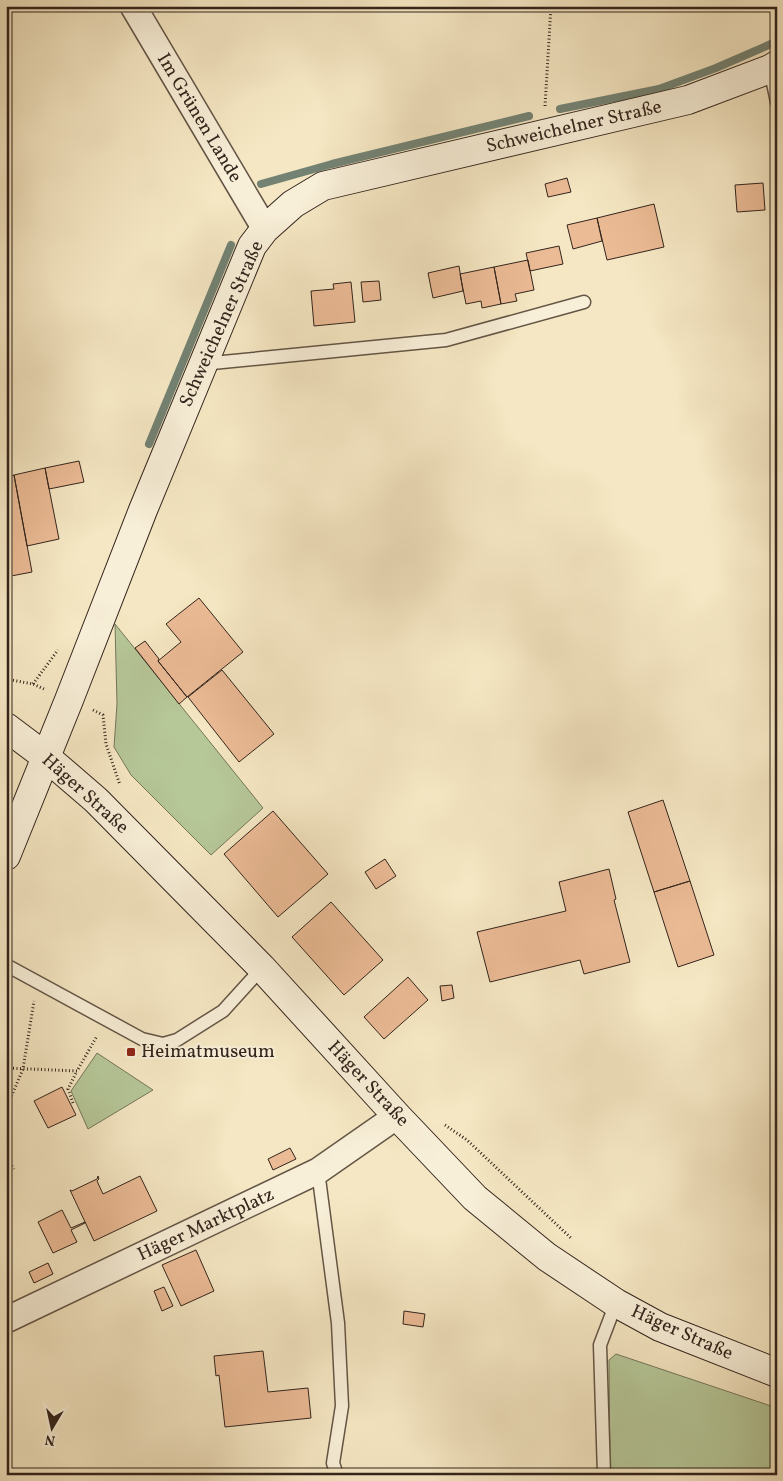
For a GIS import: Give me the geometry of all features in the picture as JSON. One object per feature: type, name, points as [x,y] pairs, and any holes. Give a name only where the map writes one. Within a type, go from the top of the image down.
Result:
[{"type":"street","name":"Im Grünen Lande","points":[[132,6],[265,230]]},
{"type":"street","name":"Schweichelner Straße","points":[[6,856],[202,364],[252,246],[265,230],[293,204],[323,186],[688,100],[773,67]]},
{"type":"street","name":"Häger Straße","points":[[6,727],[46,757],[96,800],[262,968],[397,1116],[475,1198],[547,1258],[616,1303],[660,1327],[777,1373]]},
{"type":"street","name":"Häger Marktplatz","points":[[6,1320],[318,1171],[397,1116]]},
{"type":"lane","points":[[773,67],[777,102]]},
{"type":"lane","points":[[202,364],[446,340],[584,302]]},
{"type":"lane","points":[[6,965],[142,1039],[163,1044],[177,1040],[223,1010],[262,968]]},
{"type":"lane","points":[[318,1171],[338,1323],[342,1406],[333,1463],[337,1475]]},
{"type":"lane","points":[[604,1475],[600,1345],[616,1303]]},
{"type":"path","points":[[543,134],[551,6]]},
{"type":"path","points":[[6,679],[34,684],[104,715],[106,744],[121,785]]},
{"type":"path","points":[[6,1109],[23,1069],[34,1000],[42,985]]},
{"type":"path","points":[[73,1103],[68,1089],[106,1020]]},
{"type":"path","points":[[6,1068],[77,1071]]},
{"type":"path","points":[[444,1124],[467,1140],[575,1242]]},
{"type":"path","points":[[6,1157],[14,1169]]},
{"type":"green space","points":[[115,624],[263,808],[211,855],[131,775],[114,747],[117,704]]},
{"type":"green space","points":[[97,1053],[153,1090],[88,1129],[71,1091]]},
{"type":"green space","points":[[616,1354],[777,1408],[777,1475],[610,1475],[609,1360]]},
{"type":"building","points":[[567,178],[571,192],[548,197],[545,184]]},
{"type":"building","points":[[763,183],[765,210],[737,212],[735,185]]},
{"type":"building","points":[[654,204],[664,247],[607,260],[597,218]]},
{"type":"building","points":[[597,218],[602,241],[573,249],[567,225]]},
{"type":"building","points":[[559,246],[563,264],[530,271],[526,253]]},
{"type":"building","points":[[528,260],[534,290],[515,294],[517,301],[501,304],[494,267]]},
{"type":"building","points":[[459,266],[463,291],[433,298],[428,273]]},
{"type":"building","points":[[494,267],[501,304],[482,308],[481,301],[466,304],[460,274]]},
{"type":"building","points":[[379,281],[381,300],[363,302],[361,282]]},
{"type":"building","points":[[351,282],[355,322],[314,326],[311,291],[334,289],[333,284]]},
{"type":"building","points":[[79,461],[84,482],[49,489],[45,468]]},
{"type":"building","points":[[45,468],[59,539],[27,546],[14,475]]},
{"type":"building","points":[[14,475],[32,572],[6,577],[6,477]]},
{"type":"building","points":[[199,598],[243,652],[187,697],[158,661],[181,642],[166,624]]},
{"type":"building","points":[[145,641],[159,659],[158,661],[187,697],[179,704],[135,648]]},
{"type":"building","points":[[222,670],[274,734],[239,762],[188,697]]},
{"type":"building","points":[[663,800],[690,881],[654,892],[628,812]]},
{"type":"building","points":[[273,811],[328,874],[278,917],[224,854]]},
{"type":"building","points":[[385,859],[396,876],[376,889],[365,872]]},
{"type":"building","points":[[609,869],[616,899],[614,900],[630,962],[584,974],[580,960],[490,982],[477,932],[566,911],[559,882]]},
{"type":"building","points":[[690,881],[714,955],[678,967],[654,892]]},
{"type":"building","points":[[331,902],[383,960],[344,995],[292,937]]},
{"type":"building","points":[[408,977],[428,1000],[384,1039],[364,1017]]},
{"type":"building","points":[[452,985],[454,998],[442,1001],[440,986]]},
{"type":"building","points":[[62,1087],[76,1115],[48,1128],[34,1101]]},
{"type":"building","points":[[290,1148],[296,1159],[273,1170],[268,1159]]},
{"type":"building","points":[[98,1176],[99,1179],[97,1181],[103,1194],[140,1176],[157,1211],[94,1241],[70,1190],[72,1191],[97,1179]]},
{"type":"building","points":[[62,1210],[71,1228],[85,1223],[71,1230],[77,1242],[53,1253],[38,1222]]},
{"type":"building","points":[[196,1250],[214,1291],[181,1306],[162,1265]]},
{"type":"building","points":[[48,1263],[53,1274],[34,1283],[29,1272]]},
{"type":"building","points":[[164,1287],[173,1306],[162,1311],[154,1291]]},
{"type":"building","points":[[404,1311],[425,1314],[423,1327],[403,1324]]},
{"type":"building","points":[[263,1351],[268,1392],[308,1388],[311,1418],[225,1427],[219,1375],[216,1376],[214,1356]]},
{"type":"waterway","points":[[560,109],[659,89],[716,68],[771,44]]},
{"type":"waterway","points":[[261,184],[332,164],[529,116]]},
{"type":"waterway","points":[[149,444],[231,245]]},
{"type":"place","name":"Heimatmuseum","points":[[131,1052]]}]
